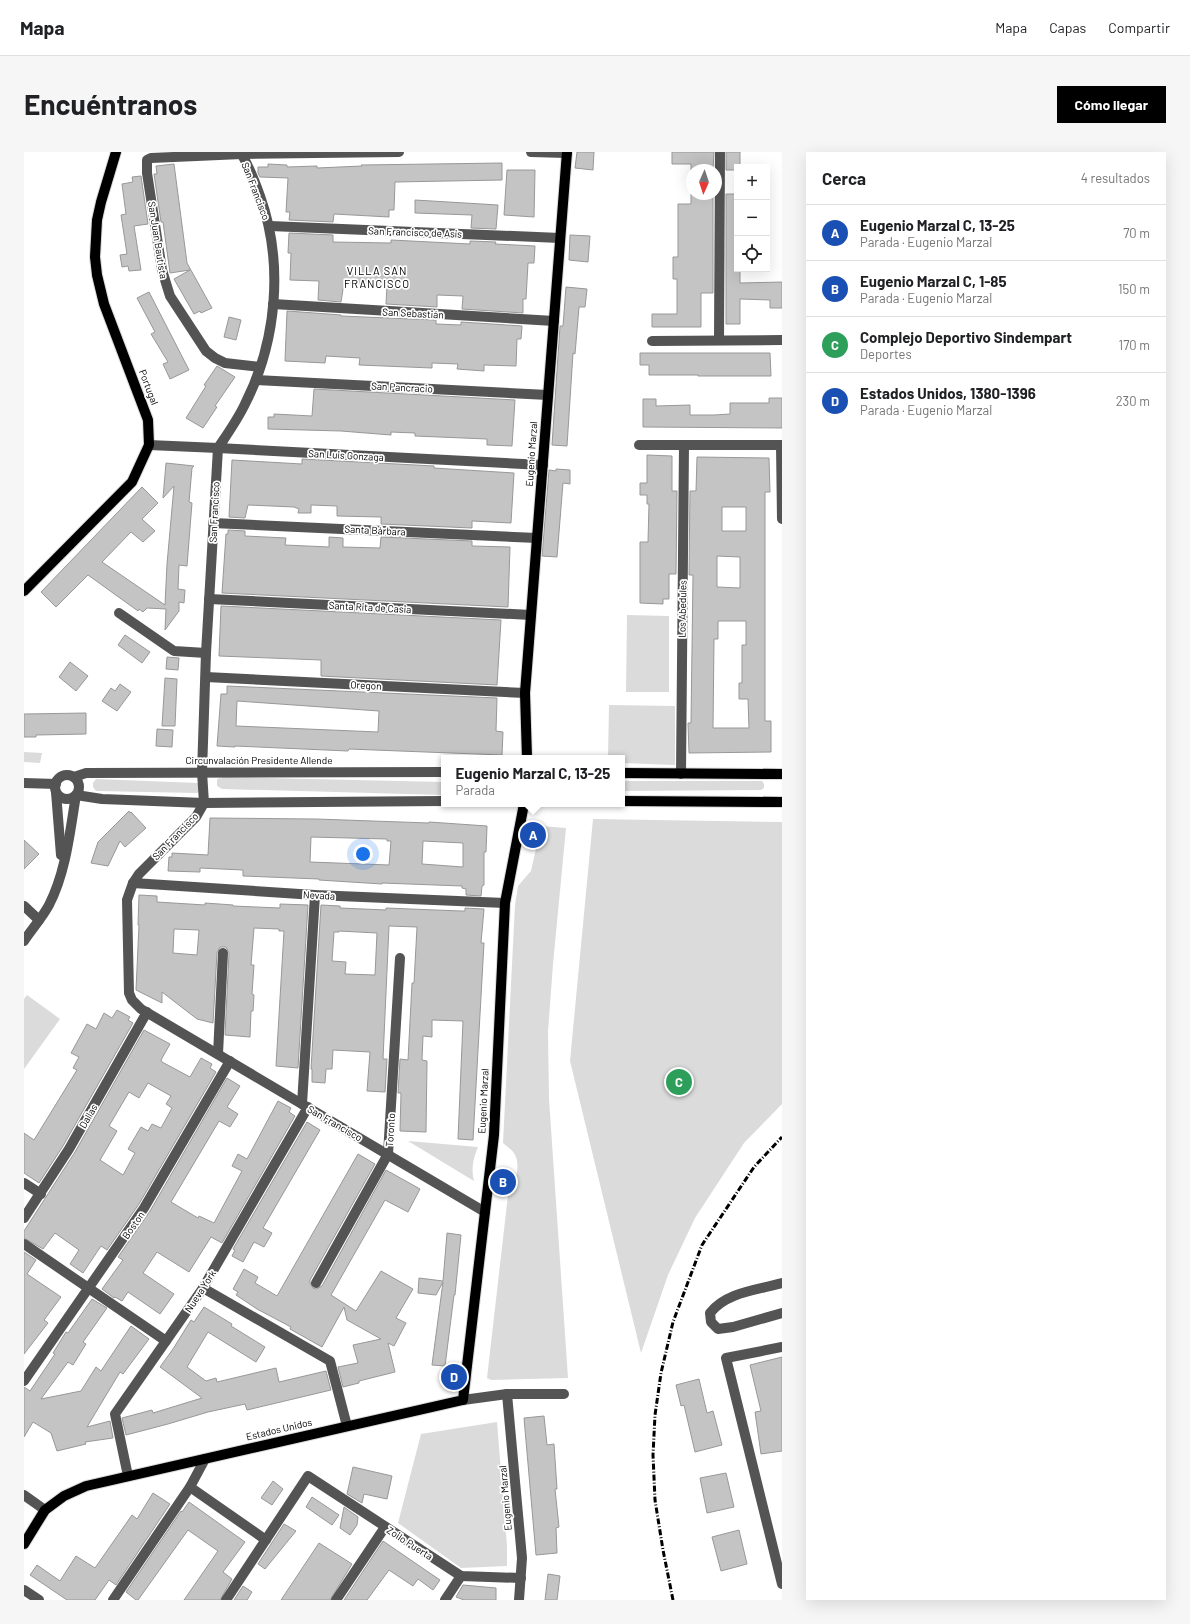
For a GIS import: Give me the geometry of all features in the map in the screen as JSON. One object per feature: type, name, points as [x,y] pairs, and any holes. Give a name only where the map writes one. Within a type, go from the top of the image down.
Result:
[{"type":"main road","name":"Portugal","points":[[24,591],[132,482],[149,445],[148,420],[104,304],[97,275],[95,244],[97,220],[116,152]]},
{"type":"main road","name":"Eugenio Marzal","points":[[527,755],[525,693],[567,152]]},
{"type":"main road","points":[[625,773],[782,774]]},
{"type":"main road","points":[[625,801],[782,802]]},
{"type":"main road","name":"Eugenio Marzal","points":[[463,1400],[494,1135],[505,903],[523,807]]},
{"type":"main road","name":"Estados Unidos","points":[[24,1544],[45,1510],[54,1502],[75,1490],[86,1486],[463,1400]]},
{"type":"street","points":[[241,153],[399,152]]},
{"type":"street","points":[[531,152],[567,152]]},
{"type":"street","points":[[718,340],[720,152]]},
{"type":"street","name":"San Juan Bautista","points":[[241,153],[151,158],[147,160],[147,172],[162,270],[170,296],[206,351],[225,363],[260,367]]},
{"type":"street","name":"San Francisco","points":[[241,153],[258,192],[270,226],[274,280],[273,304],[270,326],[256,380],[242,409],[218,448],[206,653],[202,772],[204,803],[196,817],[145,866],[133,883],[127,900],[129,993],[136,1005],[147,1012],[485,1212]]},
{"type":"street","name":"San Francisco de Asís","points":[[270,226],[560,238]]},
{"type":"street","name":"San Sebastián","points":[[273,304],[554,321]]},
{"type":"street","points":[[652,341],[782,340]]},
{"type":"street","name":"San Pancracio","points":[[256,380],[548,395]]},
{"type":"street","name":"San Luis Gonzaga","points":[[149,445],[543,465]]},
{"type":"street","name":"Los Abedules","points":[[681,774],[684,445]]},
{"type":"street","points":[[639,446],[781,445],[782,519]]},
{"type":"street","name":"Santa Bárbara","points":[[214,523],[537,538]]},
{"type":"street","name":"Santa Rita de Casia","points":[[209,598],[531,615]]},
{"type":"street","points":[[119,613],[174,651],[206,653]]},
{"type":"street","name":"Oregon","points":[[206,677],[525,693]]},
{"type":"street","name":"Circunvalación Presidente Allende","points":[[56,788],[57,781],[63,776],[71,775],[74,777],[86,773],[441,772]]},
{"type":"street","points":[[24,941],[48,906],[55,891],[62,869],[76,795],[79,787],[77,780],[74,777]]},
{"type":"street","points":[[24,783],[56,788],[62,797],[66,799],[70,799],[76,795],[102,799],[204,803],[441,801]]},
{"type":"street","points":[[56,788],[62,869]]},
{"type":"street","name":"Nevada","points":[[133,883],[315,895],[505,903]]},
{"type":"street","name":"Nueva York","points":[[128,1476],[115,1414],[203,1288],[305,1105],[315,895]]},
{"type":"street","points":[[24,906],[39,920]]},
{"type":"street","points":[[218,1054],[223,954]]},
{"type":"street","name":"Toronto","points":[[316,1283],[388,1154],[400,958]]},
{"type":"street","name":"Dallas","points":[[24,1218],[69,1149],[147,1012]]},
{"type":"street","name":"Boston","points":[[24,1381],[144,1208],[230,1061]]},
{"type":"street","points":[[24,1183],[41,1194]]},
{"type":"street","points":[[24,1244],[166,1341]]},
{"type":"street","points":[[782,1283],[737,1295],[717,1304],[710,1313],[712,1322],[718,1329],[733,1327],[782,1313]]},
{"type":"street","points":[[203,1288],[330,1361],[347,1426]]},
{"type":"street","points":[[782,1347],[726,1358],[782,1584]]},
{"type":"street","name":"Estados Unidos","points":[[463,1400],[507,1394],[564,1394]]},
{"type":"street","name":"Eugenio Marzal","points":[[507,1394],[522,1558],[519,1600]]},
{"type":"street","points":[[113,1600],[190,1487],[205,1459]]},
{"type":"street","name":"Zoilo Puerta","points":[[266,1540],[308,1476],[461,1576]]},
{"type":"street","points":[[190,1487],[266,1540],[226,1600]]},
{"type":"street","points":[[24,1495],[45,1510]]},
{"type":"street","points":[[336,1600],[385,1527]]},
{"type":"street","points":[[445,1600],[461,1576],[521,1578]]},
{"type":"street","points":[[24,1590],[39,1600]]},
{"type":"shaded area","points":[[627,615],[669,616],[669,692],[626,692]]},
{"type":"shaded area","points":[[609,705],[675,706],[675,765],[625,763],[625,755],[608,755]]},
{"type":"shaded area","points":[[24,752],[42,753],[40,763],[24,762]]},
{"type":"shaded area","points":[[224,777],[441,782],[441,795],[222,789],[217,786],[217,779]]},
{"type":"shaded area","points":[[96,779],[198,783],[200,790],[197,793],[96,791],[93,787],[93,783]]},
{"type":"shaded area","points":[[625,781],[762,781],[764,788],[761,790],[625,791]]},
{"type":"shaded area","points":[[593,819],[782,822],[782,1104],[744,1143],[695,1218],[668,1275],[641,1353],[570,1061]]},
{"type":"shaded area","points":[[541,826],[566,828],[548,1032],[549,1099],[568,1378],[491,1380],[487,1378],[508,1195],[515,1181],[517,1170],[517,1159],[514,1153],[503,1143],[515,905],[518,886],[531,871]]},
{"type":"shaded area","points":[[27,995],[60,1019],[24,1069],[24,999]]},
{"type":"shaded area","points":[[408,1141],[478,1147],[473,1164],[474,1181]]},
{"type":"shaded area","points":[[497,1422],[507,1546],[507,1566],[461,1568],[398,1523],[421,1434]]},
{"type":"building","points":[[577,152],[594,152],[593,170],[575,168]]},
{"type":"building","points":[[672,152],[714,152],[713,164],[672,164]]},
{"type":"building","points":[[726,152],[740,152],[740,164],[734,164],[734,170],[726,170]]},
{"type":"building","points":[[502,163],[502,180],[395,182],[394,210],[389,210],[389,217],[334,214],[333,222],[289,220],[290,212],[286,212],[288,178],[260,177],[258,173],[258,167],[268,167],[268,164],[287,165],[287,167],[317,166],[317,168],[362,166],[361,165]]},
{"type":"building","points":[[174,164],[187,263],[212,308],[201,313],[200,311],[194,314],[174,279],[190,270],[170,273],[163,222],[161,222],[154,174],[157,174],[156,166]]},
{"type":"building","points":[[507,170],[535,170],[534,217],[504,215]]},
{"type":"building","points":[[141,176],[148,224],[134,226],[141,270],[129,271],[128,266],[122,267],[120,255],[127,254],[121,215],[126,214],[122,184],[133,182],[132,177]]},
{"type":"building","points":[[726,194],[734,194],[734,272],[740,272],[740,283],[782,282],[782,308],[770,308],[770,300],[740,299],[740,324],[726,324]]},
{"type":"building","points":[[415,200],[498,205],[496,229],[471,228],[472,215],[415,213]]},
{"type":"building","points":[[691,200],[713,200],[713,293],[701,293],[701,327],[652,327],[652,314],[677,314],[677,279],[673,279],[673,257],[678,257],[678,204],[691,204]]},
{"type":"building","points":[[289,233],[333,235],[333,242],[391,243],[391,240],[470,244],[470,241],[535,246],[534,263],[528,263],[526,299],[523,299],[523,313],[462,309],[463,296],[437,295],[437,307],[386,304],[387,285],[344,283],[341,302],[318,300],[319,281],[290,280],[291,253],[288,253]]},
{"type":"building","points":[[570,235],[590,236],[588,262],[569,260]]},
{"type":"building","points":[[566,287],[587,289],[585,307],[579,307],[575,354],[573,353],[567,446],[552,445],[560,326],[563,326]]},
{"type":"building","points":[[149,292],[189,370],[170,379],[163,364],[168,362],[151,334],[155,332],[137,298]]},
{"type":"building","points":[[287,311],[341,316],[436,320],[436,324],[461,325],[461,322],[522,326],[521,339],[517,339],[516,366],[484,365],[484,371],[457,369],[458,364],[432,363],[432,368],[359,365],[360,358],[326,356],[325,363],[285,361]]},
{"type":"building","points":[[229,317],[241,320],[236,340],[224,337]]},
{"type":"building","points":[[640,353],[770,353],[771,376],[649,375],[649,365],[640,365]]},
{"type":"building","points":[[217,366],[235,377],[215,406],[217,407],[203,428],[186,418],[206,386],[204,385]]},
{"type":"building","points":[[314,389],[515,400],[512,446],[487,445],[487,439],[415,436],[415,433],[391,432],[391,435],[341,431],[268,429],[268,417],[274,417],[274,414],[312,416]]},
{"type":"building","points":[[769,398],[782,398],[782,428],[643,427],[643,399],[656,399],[656,406],[690,405],[690,415],[714,415],[730,414],[730,403],[769,403]]},
{"type":"building","points":[[647,455],[672,456],[672,491],[677,491],[676,574],[669,574],[669,599],[663,599],[663,604],[640,603],[640,542],[648,542],[649,504],[647,504],[647,495],[640,495],[640,483],[647,483]]},
{"type":"building","points":[[697,457],[769,458],[770,492],[765,492],[765,721],[771,721],[771,752],[689,753],[688,723],[691,723],[693,575],[689,575],[690,491],[696,491]],"holes":[[[722,507],[746,507],[746,531],[722,531]],[[717,556],[740,557],[740,588],[717,587]],[[718,621],[746,621],[746,645],[742,645],[742,683],[739,683],[739,699],[748,699],[749,728],[713,728],[714,639],[718,639]]]},
{"type":"building","points":[[302,459],[434,466],[434,468],[514,473],[511,523],[472,521],[472,528],[381,524],[381,517],[337,516],[337,506],[311,505],[311,513],[298,513],[299,509],[294,507],[248,505],[245,518],[229,517],[232,460],[302,464]]},
{"type":"building","points":[[166,463],[194,466],[192,468],[189,502],[192,503],[187,566],[179,565],[178,589],[185,590],[184,603],[179,602],[179,611],[165,630],[166,609],[147,608],[143,612],[139,609],[138,611],[88,575],[56,607],[41,592],[142,487],[158,503],[142,519],[155,531],[143,542],[131,532],[102,562],[165,605],[174,486],[163,498]]},
{"type":"building","points":[[556,469],[570,470],[570,484],[563,483],[557,557],[542,556],[549,470],[556,471]]},
{"type":"building","points":[[228,530],[245,531],[245,536],[286,538],[285,545],[329,547],[329,537],[343,538],[343,547],[380,548],[381,537],[472,541],[472,546],[510,547],[508,607],[222,593],[226,534],[228,534]]},
{"type":"building","points":[[221,606],[501,620],[497,685],[321,676],[321,660],[219,656]]},
{"type":"building","points":[[125,635],[150,652],[142,663],[118,645]]},
{"type":"building","points":[[167,657],[179,658],[178,670],[166,669]]},
{"type":"building","points":[[70,662],[88,676],[76,691],[59,677]]},
{"type":"building","points":[[165,678],[177,679],[175,726],[162,726]]},
{"type":"building","points":[[120,684],[131,692],[117,711],[102,701],[111,688],[115,691]]},
{"type":"building","points":[[227,686],[497,698],[496,731],[503,732],[502,755],[217,746],[221,694],[227,694]],"holes":[[[237,701],[379,711],[378,732],[236,726]]]},
{"type":"building","points":[[86,713],[86,734],[36,735],[36,737],[24,737],[24,714]]},
{"type":"building","points":[[157,729],[173,730],[172,747],[156,746]]},
{"type":"building","points":[[129,811],[146,828],[125,847],[120,841],[108,866],[91,863],[98,842]]},
{"type":"building","points":[[210,818],[429,822],[487,826],[486,852],[484,852],[484,885],[482,886],[481,896],[466,895],[466,889],[462,888],[462,886],[382,884],[319,879],[243,876],[243,870],[200,868],[200,872],[168,871],[169,857],[172,857],[172,853],[208,855]],"holes":[[[311,837],[387,839],[387,841],[391,841],[389,865],[310,862]],[[423,841],[463,843],[463,867],[422,864]]]},
{"type":"building","points":[[24,840],[39,854],[24,869]]},
{"type":"building","points":[[139,895],[157,896],[157,902],[205,905],[205,903],[280,908],[280,904],[308,905],[298,1068],[276,1066],[284,931],[279,931],[279,929],[254,928],[251,965],[254,965],[252,994],[254,995],[253,1011],[251,1011],[250,1037],[225,1035],[229,953],[226,947],[220,947],[217,953],[213,1023],[197,1019],[162,992],[162,1003],[136,990]],"holes":[[[174,929],[199,930],[197,955],[173,953]]]},
{"type":"building","points":[[321,905],[340,906],[340,908],[386,910],[386,908],[461,911],[465,911],[465,908],[484,909],[481,943],[484,943],[473,1140],[458,1139],[463,1021],[432,1020],[432,1037],[423,1036],[422,1060],[427,1061],[426,1132],[400,1131],[401,1093],[398,1093],[400,1059],[408,1060],[412,983],[414,983],[417,927],[389,926],[383,1059],[387,1059],[385,1092],[367,1091],[370,1052],[333,1050],[332,1069],[326,1069],[325,1083],[312,1082],[311,1069]],"holes":[[[334,932],[377,933],[375,975],[345,974],[346,962],[332,961]]]},
{"type":"building","points":[[117,1010],[130,1017],[128,1020],[133,1023],[63,1146],[39,1183],[24,1173],[24,1133],[34,1140],[77,1070],[73,1068],[79,1057],[71,1053],[87,1024],[96,1029],[104,1013],[112,1018]]},
{"type":"building","points":[[144,1030],[170,1044],[161,1060],[162,1062],[190,1077],[201,1058],[212,1064],[210,1068],[216,1072],[139,1204],[107,1250],[101,1246],[83,1273],[70,1264],[79,1250],[55,1233],[43,1249],[24,1238],[24,1231],[75,1152]],"holes":[[[148,1083],[171,1096],[166,1104],[172,1108],[161,1128],[152,1124],[148,1131],[141,1127],[128,1149],[135,1153],[123,1175],[100,1160],[117,1131],[109,1126],[129,1092],[139,1098]]]},
{"type":"building","points":[[227,1078],[240,1086],[227,1107],[238,1114],[230,1127],[219,1121],[171,1202],[198,1218],[199,1216],[214,1223],[242,1171],[232,1166],[238,1154],[247,1159],[278,1101],[291,1108],[289,1112],[295,1116],[222,1243],[211,1237],[189,1272],[157,1252],[143,1273],[174,1294],[160,1314],[128,1292],[122,1301],[115,1297],[114,1298],[102,1289],[123,1260],[118,1257],[150,1211]]},
{"type":"building","points":[[307,1122],[320,1130],[263,1228],[272,1233],[264,1247],[254,1242],[243,1262],[232,1256],[235,1250],[233,1249]]},
{"type":"building","points":[[358,1154],[375,1164],[310,1280],[313,1288],[316,1289],[322,1286],[386,1170],[420,1189],[408,1212],[385,1200],[331,1295],[356,1311],[381,1271],[413,1289],[396,1318],[406,1323],[394,1346],[388,1343],[395,1372],[359,1381],[359,1383],[343,1387],[338,1367],[358,1363],[353,1345],[381,1339],[347,1320],[344,1307],[322,1347],[290,1329],[291,1327],[257,1309],[236,1295],[238,1292],[233,1289],[244,1269],[258,1277],[255,1283],[277,1296]]},
{"type":"building","points":[[447,1233],[461,1235],[455,1295],[445,1366],[432,1365],[443,1282],[436,1295],[418,1293],[419,1278],[443,1281]]},
{"type":"building","points":[[24,1252],[36,1260],[27,1274],[61,1297],[44,1320],[48,1323],[24,1354]]},
{"type":"building","points":[[92,1299],[107,1308],[83,1342],[86,1344],[73,1365],[68,1362],[41,1399],[81,1391],[96,1367],[101,1371],[131,1326],[149,1339],[123,1374],[120,1372],[87,1427],[110,1421],[113,1438],[85,1442],[86,1444],[57,1451],[51,1433],[33,1422],[24,1437],[24,1387],[30,1391],[55,1354],[53,1353],[66,1332],[68,1333]]},
{"type":"building","points":[[204,1307],[265,1347],[256,1362],[208,1332],[187,1367],[206,1381],[216,1378],[217,1382],[276,1368],[279,1382],[326,1371],[331,1390],[247,1410],[245,1404],[208,1412],[126,1435],[122,1418],[152,1410],[153,1413],[202,1398],[160,1367],[191,1320],[194,1322]]},
{"type":"building","points":[[782,1357],[782,1451],[761,1454],[755,1412],[761,1411],[750,1365]]},
{"type":"building","points":[[699,1379],[707,1413],[713,1411],[722,1445],[695,1452],[684,1405],[681,1406],[676,1385]]},
{"type":"building","points":[[544,1416],[547,1445],[554,1444],[557,1489],[555,1489],[559,1527],[556,1528],[557,1553],[536,1555],[524,1418]]},
{"type":"building","points":[[353,1467],[392,1476],[387,1499],[364,1494],[362,1503],[347,1494]]},
{"type":"building","points":[[726,1473],[734,1507],[707,1513],[700,1478]]},
{"type":"building","points":[[273,1481],[283,1489],[272,1505],[261,1498]]},
{"type":"building","points":[[153,1493],[170,1504],[116,1585],[109,1580],[95,1600],[67,1600],[30,1575],[37,1565],[60,1581],[76,1556],[95,1568],[132,1515],[137,1519]]},
{"type":"building","points":[[312,1497],[339,1515],[332,1525],[306,1507]]},
{"type":"building","points":[[189,1502],[245,1542],[223,1572],[232,1579],[220,1600],[184,1600],[218,1551],[188,1530],[138,1600],[136,1600],[126,1592],[181,1511],[182,1512]]},
{"type":"building","points":[[344,1507],[358,1517],[357,1525],[350,1535],[340,1528]]},
{"type":"building","points":[[284,1524],[296,1531],[265,1569],[258,1564]]},
{"type":"building","points":[[739,1530],[747,1564],[721,1571],[712,1537]]},
{"type":"building","points":[[383,1541],[440,1580],[433,1590],[418,1579],[413,1586],[389,1570],[367,1600],[344,1600]]},
{"type":"building","points":[[319,1543],[352,1564],[330,1600],[281,1600]]},
{"type":"building","points":[[548,1574],[560,1576],[557,1600],[545,1600]]},
{"type":"building","points":[[463,1585],[496,1588],[496,1600],[464,1600],[456,1597]]},
{"type":"building","points":[[243,1586],[252,1592],[247,1600],[234,1600]]},
{"type":"railway","points":[[673,1600],[655,1500],[653,1455],[655,1415],[661,1373],[673,1322],[702,1245],[754,1167],[782,1137]]},
{"type":"place","name":"Eugenio Marzal C, 13-25","points":[[533,835]]},
{"type":"place","name":"Complejo Deportivo Sindempart","points":[[679,1082]]},
{"type":"place","name":"Eugenio Marzal C, 1-85","points":[[503,1182]]},
{"type":"place","name":"Estados Unidos, 1380-1396","points":[[454,1377]]},
{"type":"district","name":"VILLA SAN FRANCISCO","points":[[377,276]]}]
